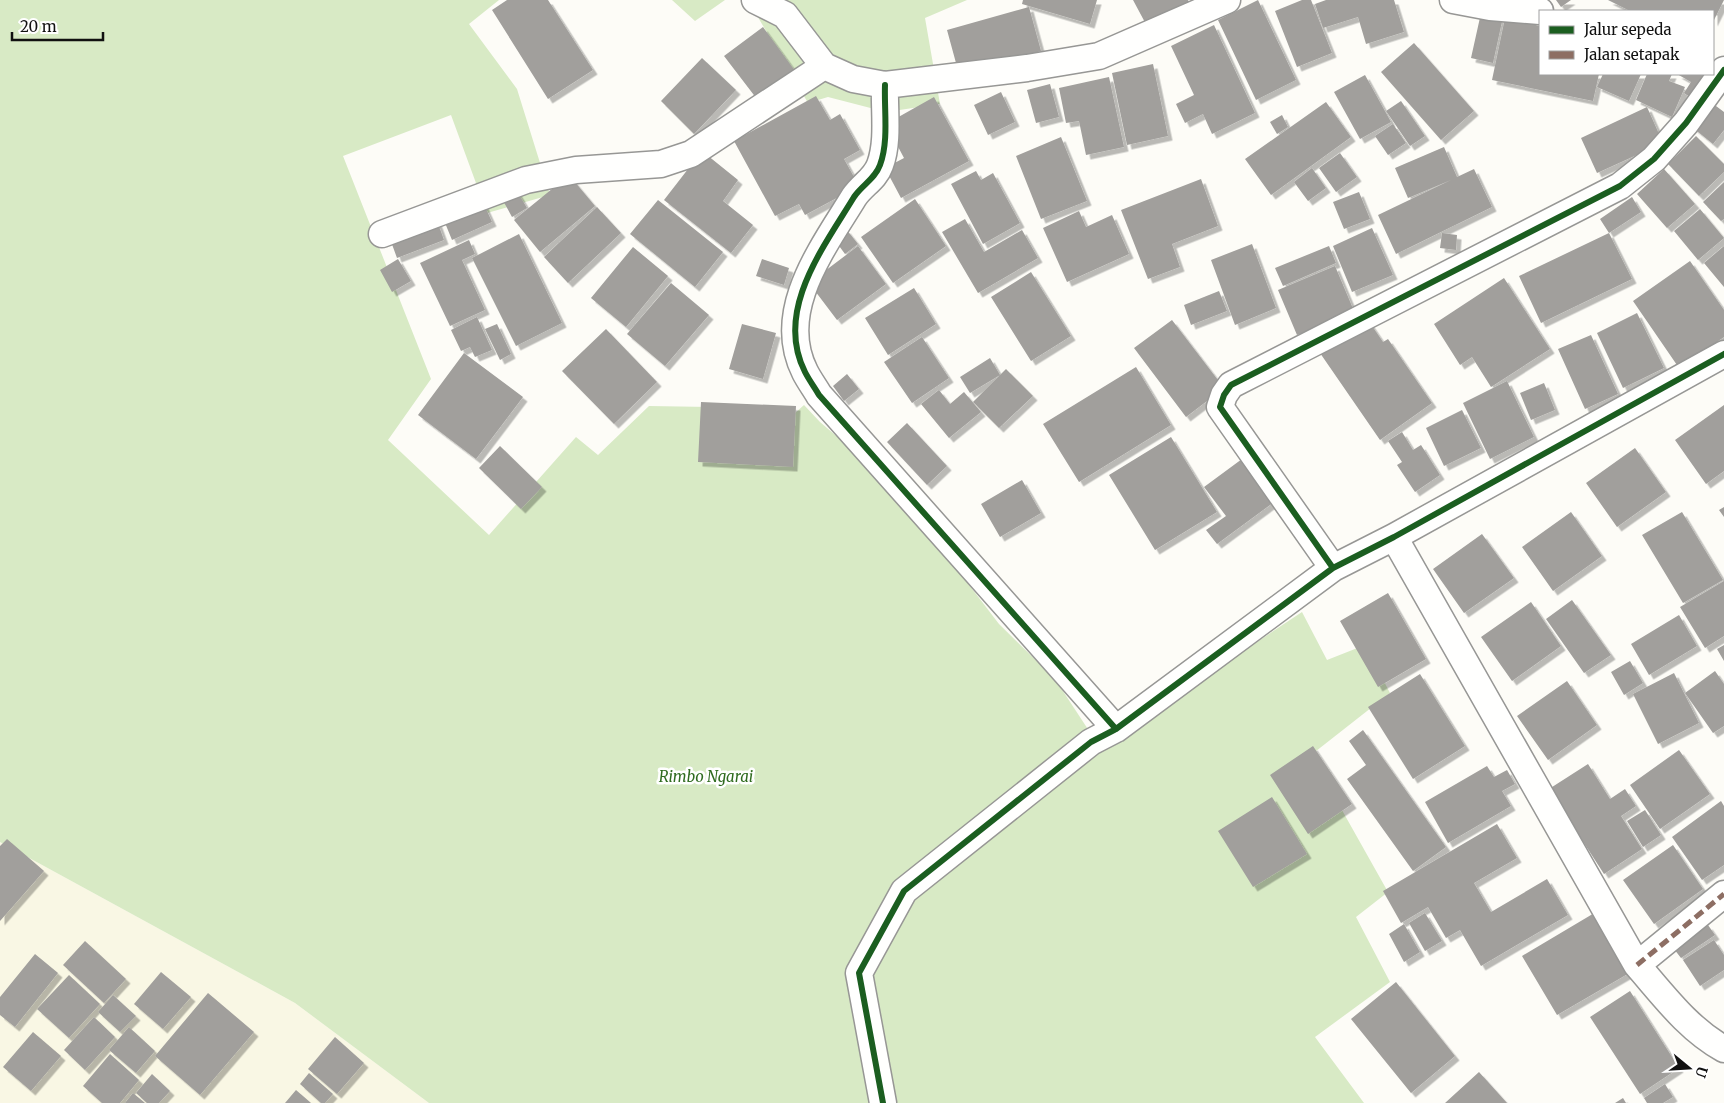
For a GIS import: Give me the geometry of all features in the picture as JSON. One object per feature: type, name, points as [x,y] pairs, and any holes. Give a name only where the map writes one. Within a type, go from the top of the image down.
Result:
[{"type":"street","points":[[755,0],[785,15],[824,66],[853,79],[885,85],[1027,68],[1099,56],[1227,0]]},
{"type":"street","points":[[1453,0],[1490,7],[1539,11]]},
{"type":"street","points":[[382,234],[526,180],[576,170],[661,164],[683,158],[824,66]]},
{"type":"street","points":[[1333,568],[1220,407],[1224,395],[1231,385],[1620,186],[1654,159],[1686,123],[1724,70]]},
{"type":"street","points":[[885,85],[884,152],[880,167],[871,180],[856,194],[806,280],[796,310],[796,340],[804,371],[819,395],[1116,728]]},
{"type":"street","points":[[883,1103],[859,974],[904,891],[1092,742],[1116,728],[1333,568],[1724,354]]},
{"type":"street","points":[[1394,536],[1637,965],[1698,1034],[1724,1049]]},
{"type":"street","points":[[1637,965],[1724,894]]},
{"type":"shaded area","points":[[0,842],[295,1003],[429,1103],[0,1103]]},
{"type":"green space","name":"Rimbo Ngarai","points":[[0,0],[499,0],[469,24],[517,89],[550,195],[487,213],[451,115],[343,156],[431,379],[388,440],[489,535],[576,437],[598,455],[649,406],[711,407],[794,414],[804,405],[820,422],[869,464],[916,525],[963,577],[999,624],[1055,679],[1097,743],[1150,713],[1302,612],[1327,660],[1365,645],[1390,693],[1311,755],[1388,892],[1356,917],[1390,982],[1315,1037],[1364,1103],[429,1103],[295,1003],[0,842]]},
{"type":"green space","points":[[672,0],[725,0],[695,21]]},
{"type":"green space","points":[[748,0],[967,0],[925,18],[940,104],[886,112],[828,97],[808,103]]},
{"type":"building","points":[[507,0],[548,0],[593,70],[548,99],[492,10]]},
{"type":"building","points":[[1023,0],[1097,0],[1090,24],[1022,4]]},
{"type":"building","points":[[1133,0],[1188,0],[1191,5],[1148,28]]},
{"type":"building","points":[[1258,0],[1296,80],[1256,100],[1218,20]]},
{"type":"building","points":[[1302,0],[1311,0],[1332,53],[1297,67],[1275,11]]},
{"type":"building","points":[[1326,0],[1394,0],[1404,32],[1366,44],[1358,17],[1323,28],[1315,4]]},
{"type":"building","points":[[1556,0],[1571,0],[1561,7]]},
{"type":"building","points":[[1608,0],[1724,0],[1714,20],[1714,10],[1628,10]]},
{"type":"building","points":[[1029,7],[1041,51],[959,74],[947,30]]},
{"type":"building","points":[[1481,13],[1503,17],[1493,63],[1471,58]]},
{"type":"building","points":[[1505,18],[1539,26],[1539,75],[1599,75],[1593,101],[1492,80]]},
{"type":"building","points":[[1214,25],[1255,113],[1212,134],[1203,114],[1185,123],[1176,104],[1194,95],[1171,46]]},
{"type":"building","points":[[763,27],[798,75],[760,103],[724,56]]},
{"type":"building","points":[[1414,43],[1474,111],[1441,140],[1381,72]]},
{"type":"building","points":[[702,58],[736,90],[694,134],[661,101]]},
{"type":"building","points":[[1714,61],[1722,66],[1699,103],[1684,93],[1691,82],[1679,75],[1714,75]]},
{"type":"building","points":[[1153,64],[1168,136],[1127,145],[1112,73]]},
{"type":"building","points":[[1365,75],[1391,122],[1360,139],[1334,92]]},
{"type":"building","points":[[1603,75],[1641,75],[1629,101],[1597,87]]},
{"type":"building","points":[[1647,75],[1672,75],[1669,81],[1685,87],[1672,117],[1636,100]]},
{"type":"building","points":[[1109,77],[1124,147],[1086,155],[1079,121],[1066,123],[1059,88]]},
{"type":"building","points":[[1050,84],[1059,117],[1036,123],[1027,90]]},
{"type":"building","points":[[1001,92],[1015,122],[988,135],[974,105]]},
{"type":"building","points":[[816,96],[830,120],[840,114],[860,150],[844,159],[859,186],[805,215],[799,204],[775,216],[734,141]]},
{"type":"building","points":[[934,97],[969,161],[901,198],[885,168],[904,158],[886,124]]},
{"type":"building","points":[[1401,101],[1425,136],[1410,146],[1386,111]]},
{"type":"building","points":[[1326,102],[1351,137],[1271,195],[1245,159]]},
{"type":"building","points":[[1712,103],[1724,112],[1724,130],[1713,144],[1692,127]]},
{"type":"building","points":[[1647,107],[1663,143],[1597,173],[1581,138]]},
{"type":"building","points":[[1282,115],[1288,127],[1277,134],[1270,122]]},
{"type":"building","points":[[1393,124],[1406,143],[1388,155],[1375,136]]},
{"type":"building","points":[[1696,136],[1724,164],[1724,172],[1699,196],[1668,164]]},
{"type":"building","points":[[1061,137],[1087,201],[1041,219],[1016,156]]},
{"type":"building","points":[[1444,147],[1457,177],[1474,169],[1492,207],[1396,254],[1378,215],[1451,180],[1408,198],[1395,168]]},
{"type":"building","points":[[702,151],[738,180],[723,201],[753,225],[731,253],[664,200]]},
{"type":"building","points":[[1340,153],[1357,177],[1336,192],[1319,168]]},
{"type":"building","points":[[1312,168],[1326,188],[1308,201],[1294,182]]},
{"type":"building","points":[[1664,169],[1695,204],[1667,228],[1637,194]]},
{"type":"building","points":[[976,171],[981,180],[993,173],[1020,223],[983,244],[951,184]]},
{"type":"building","points":[[569,175],[595,206],[540,252],[514,220]]},
{"type":"building","points":[[1201,179],[1218,226],[1172,244],[1180,267],[1148,279],[1121,210]]},
{"type":"building","points":[[1724,182],[1724,219],[1721,221],[1703,202]]},
{"type":"building","points":[[515,188],[527,208],[512,217],[501,197]]},
{"type":"building","points":[[1359,192],[1370,219],[1344,229],[1333,202]]},
{"type":"building","points":[[1632,197],[1641,212],[1609,233],[1600,219]]},
{"type":"building","points":[[915,199],[946,246],[893,283],[861,237]]},
{"type":"building","points":[[482,200],[492,222],[452,240],[443,218]]},
{"type":"building","points":[[658,200],[723,252],[695,287],[630,234]]},
{"type":"building","points":[[597,207],[621,233],[568,283],[544,257]]},
{"type":"building","points":[[1700,209],[1724,238],[1698,260],[1674,231]]},
{"type":"building","points":[[1079,211],[1086,227],[1112,215],[1129,254],[1067,282],[1043,228]]},
{"type":"building","points":[[436,218],[444,240],[397,258],[389,236]]},
{"type":"building","points":[[965,219],[984,252],[1022,230],[1038,258],[978,293],[942,232]]},
{"type":"building","points":[[1372,228],[1393,275],[1352,292],[1333,246]]},
{"type":"building","points":[[846,229],[858,244],[845,254],[834,239]]},
{"type":"building","points":[[1442,233],[1457,235],[1456,250],[1440,248]]},
{"type":"building","points":[[1609,233],[1632,279],[1541,323],[1519,276]]},
{"type":"building","points":[[519,234],[562,323],[516,346],[472,258]]},
{"type":"building","points":[[469,240],[475,254],[462,260],[485,310],[450,326],[420,263]]},
{"type":"building","points":[[1252,244],[1276,308],[1235,325],[1211,260]]},
{"type":"building","points":[[858,246],[886,284],[837,320],[809,283]]},
{"type":"building","points":[[1329,246],[1336,263],[1283,286],[1275,268]]},
{"type":"building","points":[[1724,246],[1724,287],[1704,263]]},
{"type":"building","points":[[633,247],[668,276],[626,327],[591,298]]},
{"type":"building","points":[[398,259],[411,281],[392,292],[380,270]]},
{"type":"building","points":[[762,259],[789,268],[784,285],[756,276]]},
{"type":"building","points":[[1690,261],[1724,310],[1724,337],[1679,368],[1633,301]]},
{"type":"building","points":[[1335,266],[1354,311],[1297,335],[1278,290]]},
{"type":"building","points":[[1031,272],[1071,336],[1031,361],[991,297]]},
{"type":"building","points":[[1504,278],[1550,349],[1491,387],[1472,357],[1460,365],[1434,324]]},
{"type":"building","points":[[671,283],[709,315],[665,366],[627,334]]},
{"type":"building","points":[[914,288],[936,324],[888,355],[865,318]]},
{"type":"building","points":[[1219,291],[1227,311],[1191,325],[1184,305]]},
{"type":"building","points":[[1637,313],[1664,368],[1623,388],[1597,333]]},
{"type":"building","points":[[477,317],[492,350],[475,357],[470,347],[461,351],[451,330]]},
{"type":"building","points":[[1172,320],[1224,388],[1186,417],[1134,348]]},
{"type":"building","points":[[1368,320],[1383,342],[1388,339],[1432,403],[1380,440],[1320,353]]},
{"type":"building","points":[[497,324],[511,354],[500,360],[485,329]]},
{"type":"building","points":[[742,324],[776,333],[763,379],[729,369]]},
{"type":"building","points":[[606,329],[657,382],[614,424],[562,371]]},
{"type":"building","points":[[1591,335],[1618,394],[1585,409],[1558,349]]},
{"type":"building","points":[[922,337],[949,378],[912,403],[884,362]]},
{"type":"building","points":[[464,353],[523,397],[476,459],[418,415]]},
{"type":"building","points":[[990,358],[1000,375],[970,393],[960,377]]},
{"type":"building","points":[[1136,367],[1171,425],[1079,482],[1043,424]]},
{"type":"building","points":[[1006,369],[1033,396],[999,428],[973,402]]},
{"type":"building","points":[[847,374],[859,389],[844,401],[833,386]]},
{"type":"building","points":[[1507,381],[1534,437],[1490,459],[1463,403]]},
{"type":"building","points":[[1544,383],[1555,410],[1531,420],[1520,393]]},
{"type":"building","points":[[939,390],[950,404],[964,392],[981,412],[949,438],[921,404]]},
{"type":"building","points":[[701,402],[796,406],[793,467],[698,462]]},
{"type":"building","points":[[1724,405],[1724,471],[1706,484],[1675,440]]},
{"type":"building","points":[[1462,410],[1481,448],[1444,466],[1426,428]]},
{"type":"building","points":[[907,423],[947,466],[927,485],[887,442]]},
{"type":"building","points":[[1402,432],[1413,450],[1421,445],[1440,475],[1415,492],[1397,465],[1402,462],[1388,441]]},
{"type":"building","points":[[1171,437],[1217,512],[1155,550],[1109,475]]},
{"type":"building","points":[[500,446],[542,487],[521,509],[479,468]]},
{"type":"building","points":[[1635,448],[1666,492],[1617,527],[1586,483]]},
{"type":"building","points":[[1242,459],[1274,502],[1217,544],[1206,530],[1226,516],[1204,487]]},
{"type":"building","points":[[1022,480],[1041,513],[1000,537],[981,504]]},
{"type":"building","points":[[1724,507],[1724,517],[1719,510]]},
{"type":"building","points":[[1571,512],[1602,556],[1553,591],[1522,547]]},
{"type":"building","points":[[1682,512],[1723,580],[1683,603],[1642,535]]},
{"type":"building","points":[[1482,534],[1514,578],[1464,613],[1433,569]]},
{"type":"building","points":[[1724,581],[1724,636],[1705,648],[1680,607]]},
{"type":"building","points":[[1388,593],[1426,659],[1378,687],[1340,621]]},
{"type":"building","points":[[1572,600],[1611,655],[1584,673],[1546,619]]},
{"type":"building","points":[[1531,602],[1561,646],[1512,681],[1481,637]]},
{"type":"building","points":[[1679,615],[1697,646],[1649,675],[1631,644]]},
{"type":"building","points":[[1724,645],[1724,661],[1717,649]]},
{"type":"building","points":[[1630,661],[1643,683],[1624,695],[1611,672]]},
{"type":"building","points":[[1715,671],[1724,684],[1724,726],[1713,733],[1685,693]]},
{"type":"building","points":[[1674,673],[1699,723],[1658,744],[1633,694]]},
{"type":"building","points":[[1420,674],[1465,746],[1413,779],[1368,707]]},
{"type":"building","points":[[1567,681],[1597,725],[1548,760],[1517,716]]},
{"type":"building","points":[[1363,730],[1446,847],[1413,871],[1347,779],[1366,765],[1349,741]]},
{"type":"building","points":[[1313,746],[1352,804],[1308,834],[1270,775]]},
{"type":"building","points":[[1679,750],[1710,794],[1660,829],[1630,785]]},
{"type":"building","points":[[1588,764],[1610,799],[1625,789],[1636,806],[1621,816],[1642,849],[1604,874],[1549,789]]},
{"type":"building","points":[[1487,766],[1494,777],[1507,770],[1515,784],[1502,791],[1511,806],[1448,843],[1425,802]]},
{"type":"building","points":[[1272,797],[1307,854],[1253,887],[1218,831]]},
{"type":"building","points":[[1721,801],[1724,806],[1724,865],[1702,880],[1672,837]]},
{"type":"building","points":[[1645,810],[1661,835],[1643,847],[1627,821]]},
{"type":"building","points":[[1497,824],[1517,858],[1474,883],[1491,912],[1547,879],[1568,915],[1481,966],[1460,930],[1446,938],[1428,907],[1401,923],[1383,891]]},
{"type":"building","points":[[7,839],[44,871],[0,921],[0,846]]},
{"type":"building","points":[[1673,845],[1703,889],[1654,924],[1623,880]]},
{"type":"building","points":[[1596,912],[1631,972],[1557,1015],[1522,956]]},
{"type":"building","points":[[1425,913],[1442,941],[1425,951],[1409,923]]},
{"type":"building","points":[[1404,924],[1420,952],[1404,962],[1389,934]]},
{"type":"building","points":[[1708,925],[1715,935],[1681,958],[1674,949]]},
{"type":"building","points":[[1714,940],[1724,955],[1724,970],[1700,986],[1683,960]]},
{"type":"building","points":[[85,941],[126,979],[104,1003],[63,965]]},
{"type":"building","points":[[35,954],[58,973],[15,1027],[0,1015],[0,997]]},
{"type":"building","points":[[161,972],[191,997],[163,1029],[134,1004]]},
{"type":"building","points":[[69,975],[100,1004],[69,1038],[37,1009]]},
{"type":"building","points":[[1396,982],[1455,1056],[1411,1093],[1351,1019]]},
{"type":"building","points":[[1630,991],[1679,1068],[1640,1094],[1590,1017]]},
{"type":"building","points":[[208,993],[254,1032],[200,1095],[155,1056]]},
{"type":"building","points":[[113,995],[136,1016],[120,1032],[98,1012]]},
{"type":"building","points":[[94,1017],[115,1037],[85,1070],[64,1050]]},
{"type":"building","points":[[129,1027],[155,1051],[136,1073],[109,1050]]},
{"type":"building","points":[[33,1032],[61,1056],[31,1091],[3,1067]]},
{"type":"building","points":[[335,1037],[364,1063],[337,1094],[308,1069]]},
{"type":"building","points":[[110,1054],[139,1080],[120,1103],[102,1103],[83,1086]]},
{"type":"building","points":[[1479,1072],[1507,1103],[1445,1103]]},
{"type":"building","points":[[309,1073],[333,1094],[325,1103],[321,1103],[300,1084]]},
{"type":"building","points":[[152,1074],[170,1091],[159,1103],[147,1103],[136,1093]]},
{"type":"building","points":[[1665,1084],[1673,1097],[1663,1103],[1647,1103],[1644,1098]]},
{"type":"building","points":[[296,1090],[311,1103],[285,1103]]},
{"type":"building","points":[[133,1093],[145,1103],[125,1103]]},
{"type":"building","points":[[1623,1098],[1626,1103],[1615,1103]]},
{"type":"marked path","points":[[1637,965],[1724,894]]},
{"type":"cycle path","points":[[1333,568],[1220,407],[1224,395],[1231,385],[1620,186],[1654,159],[1686,123],[1724,70]]},
{"type":"cycle path","points":[[885,85],[885,136],[880,165],[875,174],[854,197],[829,237],[806,281],[799,303],[795,326],[797,349],[805,372],[819,395],[1116,729]]},
{"type":"cycle path","points":[[883,1103],[859,973],[904,891],[1091,742],[1116,729],[1333,568],[1394,537],[1724,354]]}]
